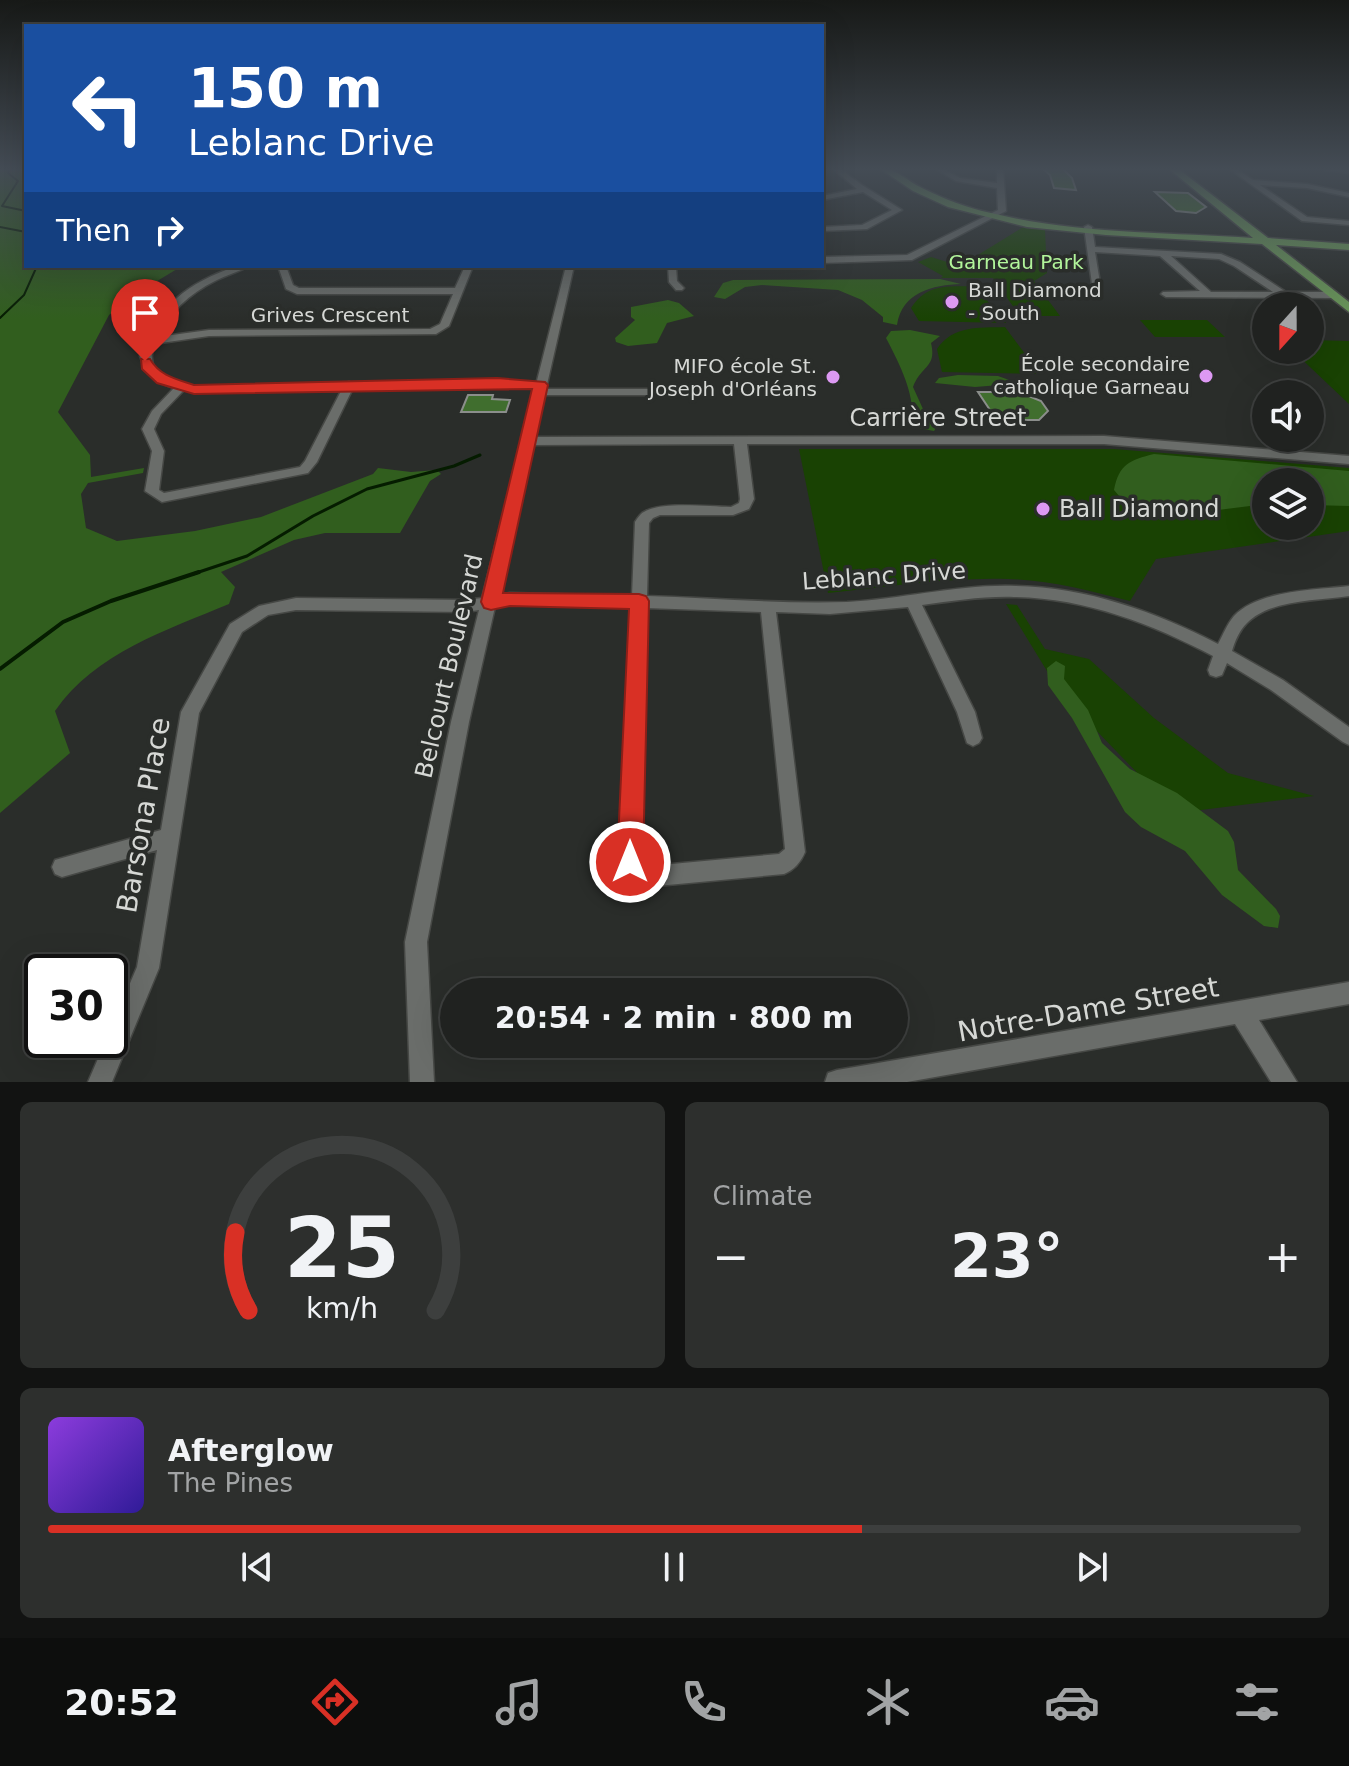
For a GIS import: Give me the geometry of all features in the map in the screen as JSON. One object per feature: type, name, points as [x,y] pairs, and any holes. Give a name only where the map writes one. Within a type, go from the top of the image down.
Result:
[{"type":"main road","points":[[1025,218],[1088,228],[1349,245]]},
{"type":"main road","points":[[1241,218],[1349,308]]},
{"type":"main road","points":[[1227,237],[1243,233],[1296,246],[1310,242]]},
{"type":"main road","points":[[1227,237],[1310,242]]},
{"type":"main road","points":[[1268,240],[1349,298]]},
{"type":"street","points":[[824,229],[864,227],[881,218]]},
{"type":"street","points":[[824,260],[909,258],[986,218]]},
{"type":"street","points":[[1304,218],[1349,223]]},
{"type":"street","points":[[1088,228],[1096,289]]},
{"type":"street","points":[[1090,249],[1226,258],[1279,292]]},
{"type":"street","points":[[1164,255],[1211,296]]},
{"type":"street","points":[[240,268],[205,282],[177,300],[163,314],[145,356],[149,369],[162,380],[181,387],[220,390],[349,385],[487,385],[652,392]]},
{"type":"street","points":[[283,268],[289,287],[297,291],[459,291]]},
{"type":"street","name":"Grives Crescent","points":[[151,341],[209,333],[432,332],[444,326],[468,268]]},
{"type":"street","name":"Belcourt Boulevard","points":[[422,1082],[416,942],[460,722],[491,602],[536,387],[569,268]]},
{"type":"street","points":[[672,268],[673,282],[679,288]]},
{"type":"street","points":[[1166,294],[1252,296]]},
{"type":"street","points":[[1324,295],[1333,295]]},
{"type":"street","points":[[181,387],[156,413],[148,429],[158,451],[152,491],[157,497],[169,498],[304,470],[311,462],[349,385]]},
{"type":"street","points":[[740,440],[747,499],[744,506],[733,511],[659,511],[644,518],[629,852],[630,862],[637,872],[656,878],[784,864],[795,852],[768,606]]},
{"type":"street","name":"Carrière Street","points":[[527,441],[1113,440],[1349,460]]},
{"type":"street","points":[[1216,670],[1238,623],[1251,611],[1275,603],[1349,591]]},
{"type":"street","name":"Leblanc Drive","points":[[491,602],[510,599],[639,601],[833,608],[995,592],[1045,594],[1128,614],[1224,651],[1303,701],[1349,737]]},
{"type":"street","points":[[912,599],[966,712],[973,738]]},
{"type":"street","name":"Barsona Place","points":[[100,1082],[148,968],[190,712],[227,642],[244,621],[264,610],[296,604],[466,606],[491,602]]},
{"type":"street","points":[[62,867],[169,837]]},
{"type":"street","name":"Notre-Dame Street","points":[[837,1082],[1349,993]]},
{"type":"street","points":[[1241,1013],[1285,1082]]},
{"type":"green space","points":[[0,218],[24,218],[24,268],[179,268],[109,315],[58,412],[90,455],[91,477],[144,468],[143,473],[88,483],[81,494],[86,528],[117,541],[195,531],[261,517],[373,474],[378,468],[411,472],[437,470],[441,474],[430,481],[400,533],[325,533],[294,540],[221,572],[235,587],[229,604],[134,646],[90,673],[71,691],[55,711],[70,753],[0,813]]},
{"type":"green space","name":"Garneau Park","points":[[1025,226],[1045,230],[1047,273],[1034,281],[1060,316],[1020,316],[993,278],[941,278],[943,276],[918,262],[931,257],[960,266]]},
{"type":"green space","points":[[940,279],[961,284],[920,292],[905,305],[897,325],[883,322],[883,317],[862,300],[838,290],[762,285],[745,287],[725,299],[714,297],[723,283],[733,280]]},
{"type":"green space","name":"Ball Diamond - South","points":[[975,286],[1006,323],[919,321],[911,308],[931,290]]},
{"type":"green space","points":[[668,300],[679,303],[694,316],[667,323],[657,343],[628,346],[616,342],[615,338],[635,320],[631,317],[631,307]]},
{"type":"green space","points":[[1140,320],[1207,320],[1225,337],[1155,337]]},
{"type":"green space","points":[[1005,327],[1040,374],[942,372],[937,349],[943,341],[967,329]]},
{"type":"green space","points":[[910,330],[940,336],[931,343],[930,362],[913,387],[928,420],[938,425],[934,431],[918,428],[912,420],[908,388],[886,338],[891,331]]},
{"type":"green space","points":[[1324,340],[1349,341],[1349,404],[1307,364],[1324,364]]},
{"type":"green space","points":[[998,376],[1012,381],[1012,384],[975,387],[935,383],[939,378]]},
{"type":"green space","points":[[799,449],[1114,449],[1349,468],[1349,531],[1324,535],[1324,468],[1252,468],[1252,540],[1287,540],[1156,559],[1130,601],[1024,580],[940,581],[828,593]]},
{"type":"green space","points":[[1154,454],[1315,468],[1252,468],[1252,506],[1210,511],[1126,504],[1114,490],[1119,474],[1127,464]]},
{"type":"green space","points":[[1324,469],[1349,471],[1349,506],[1324,505]]},
{"type":"green space","points":[[1006,604],[1017,605],[1045,649],[1089,659],[1154,718],[1228,773],[1314,796],[1176,813],[1061,694]]},
{"type":"green space","points":[[1056,661],[1065,666],[1064,679],[1088,710],[1102,743],[1130,769],[1177,793],[1228,831],[1234,842],[1238,870],[1276,909],[1280,916],[1278,928],[1264,926],[1222,895],[1185,851],[1141,827],[1125,812],[1072,718],[1048,685],[1047,668]]},
{"type":"building","points":[[994,389],[1023,389],[1026,395],[1041,401],[1048,411],[1039,420],[1020,420],[1002,413],[992,413],[978,392],[996,392]]},
{"type":"building","points":[[468,395],[493,395],[492,399],[510,400],[506,412],[461,412]]},
{"type":"waterway","points":[[0,227],[24,232]]},
{"type":"waterway","points":[[0,318],[24,295],[36,268]]},
{"type":"waterway","points":[[199,572],[247,556],[313,516],[367,489],[454,466],[480,455]]},
{"type":"waterway","points":[[0,669],[63,622],[111,601],[199,572]]},
{"type":"waterway","points":[[193,574],[199,572]]},
{"type":"place","name":"Ball Diamond - South","points":[[952,302]]},
{"type":"place","name":"École secondaire catholique Garneau","points":[[1206,376]]},
{"type":"place","name":"MIFO école St. Joseph d'Orléans","points":[[833,377]]},
{"type":"place","name":"Ball Diamond","points":[[1043,509]]},
{"type":"route","points":[[145,361],[156,377],[194,389],[407,384],[540,385],[491,602],[510,599],[639,601],[630,862]]}]
